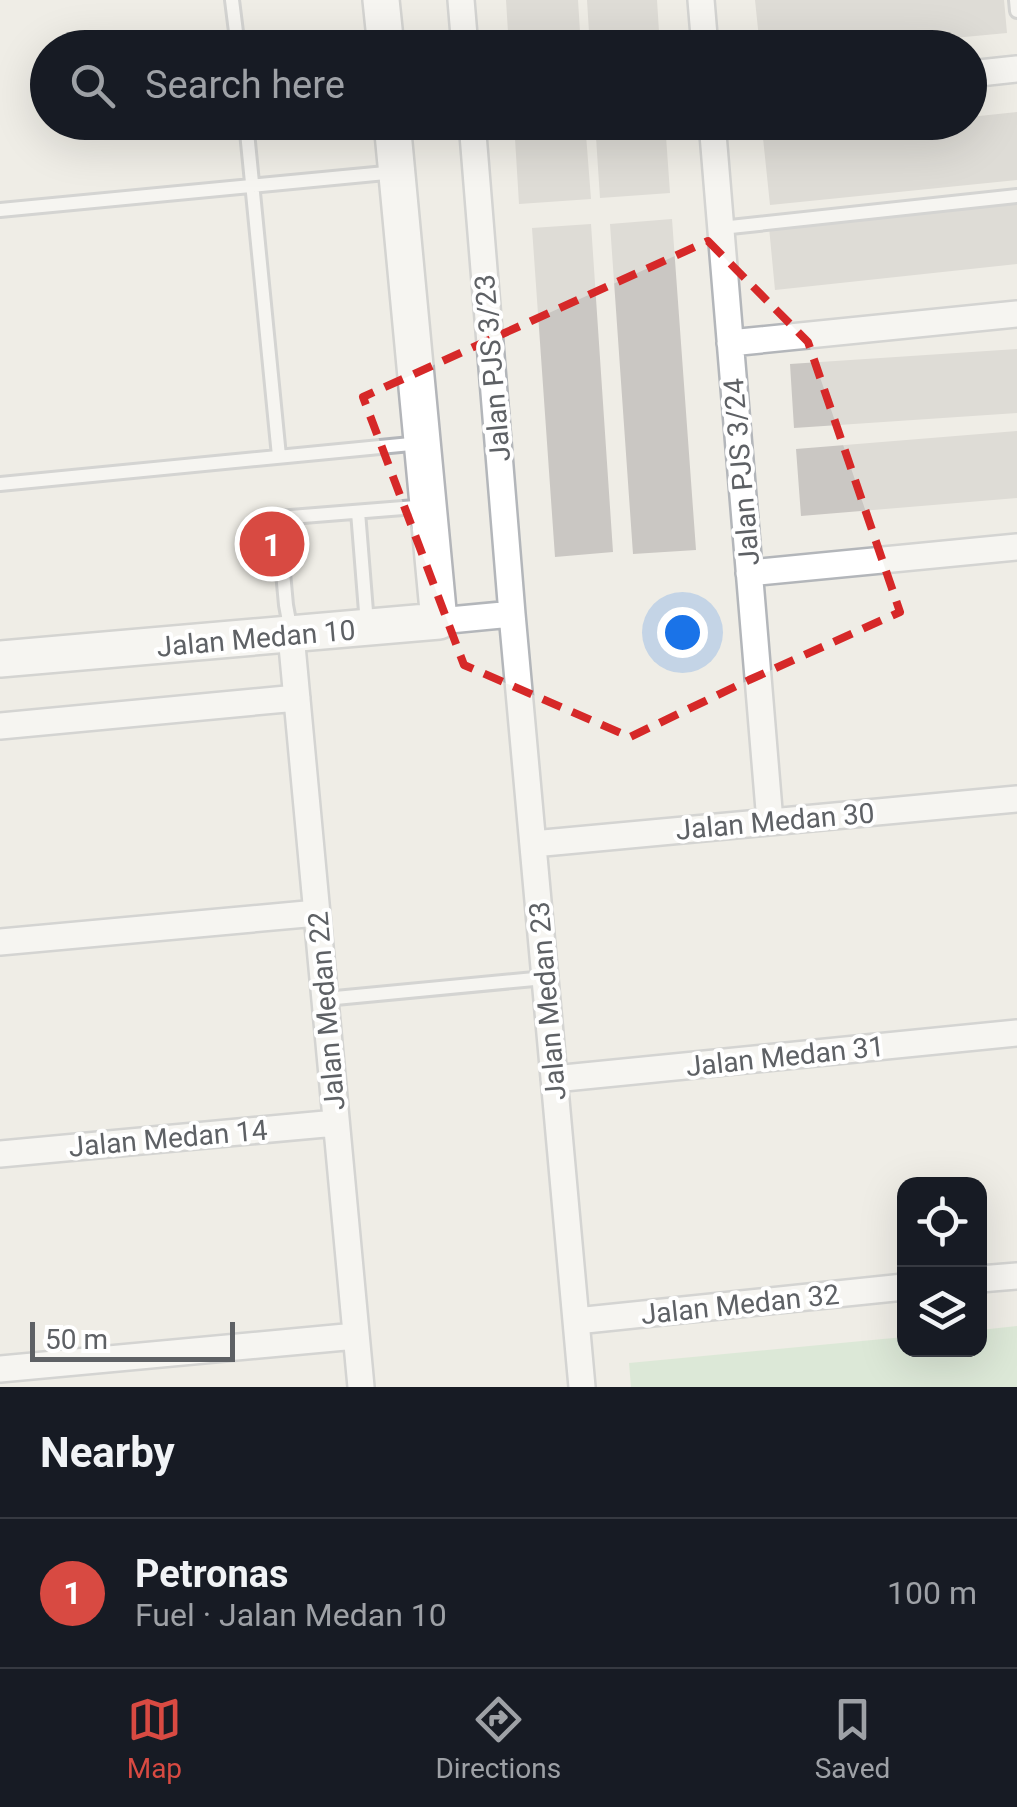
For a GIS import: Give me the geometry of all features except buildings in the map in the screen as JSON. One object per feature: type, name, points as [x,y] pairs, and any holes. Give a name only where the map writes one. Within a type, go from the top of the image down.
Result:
[{"type":"main road","points":[[381,0],[384,30]]},
{"type":"main road","points":[[394,140],[439,621]]},
{"type":"main road","name":"Jalan Medan 10","points":[[0,659],[439,621]]},
{"type":"street","points":[[461,0],[464,30]]},
{"type":"street","points":[[701,0],[704,30]]},
{"type":"street","points":[[987,72],[1017,69]]},
{"type":"street","name":"Jalan PJS 3/23","points":[[473,140],[512,614]]},
{"type":"street","name":"Jalan PJS 3/24","points":[[714,140],[770,822]]},
{"type":"street","points":[[730,342],[1017,314]]},
{"type":"street","points":[[750,573],[1017,547]]},
{"type":"street","name":"Jalan Medan 10","points":[[439,621],[512,614]]},
{"type":"street","name":"Jalan Medan 23","points":[[512,614],[582,1387]]},
{"type":"street","name":"Jalan Medan 22","points":[[291,635],[361,1387]]},
{"type":"street","points":[[0,726],[297,698]]},
{"type":"street","name":"Jalan Medan 30","points":[[532,844],[1017,799]]},
{"type":"street","points":[[0,942],[316,912]]},
{"type":"street","name":"Jalan Medan 31","points":[[554,1079],[1017,1034]]},
{"type":"street","name":"Jalan Medan 14","points":[[0,1154],[336,1123]]},
{"type":"street","points":[[987,1279],[1017,1276]]},
{"type":"street","name":"Jalan Medan 32","points":[[576,1321],[897,1288]]},
{"type":"street","points":[[0,1368],[356,1336]]},
{"type":"lane","points":[[232,0],[236,30]]},
{"type":"lane","points":[[1016,0],[1017,11]]},
{"type":"lane","points":[[248,140],[279,456]]},
{"type":"lane","points":[[0,210],[397,172]]},
{"type":"lane","points":[[721,228],[1017,196]]},
{"type":"lane","points":[[0,484],[423,443]]},
{"type":"lane","points":[[291,635],[278,518],[429,506]]},
{"type":"lane","points":[[358,512],[367,628]]},
{"type":"lane","points":[[325,999],[545,978]]},
{"type":"highlighted area","points":[[708,241],[808,342],[900,612],[630,737],[464,665],[363,397]]},
{"type":"green space","points":[[1017,1326],[1017,1387],[631,1387],[629,1363],[897,1338],[897,1357],[987,1357],[987,1329]]},
{"type":"place","name":"Petronas","points":[[272,544]]}]
